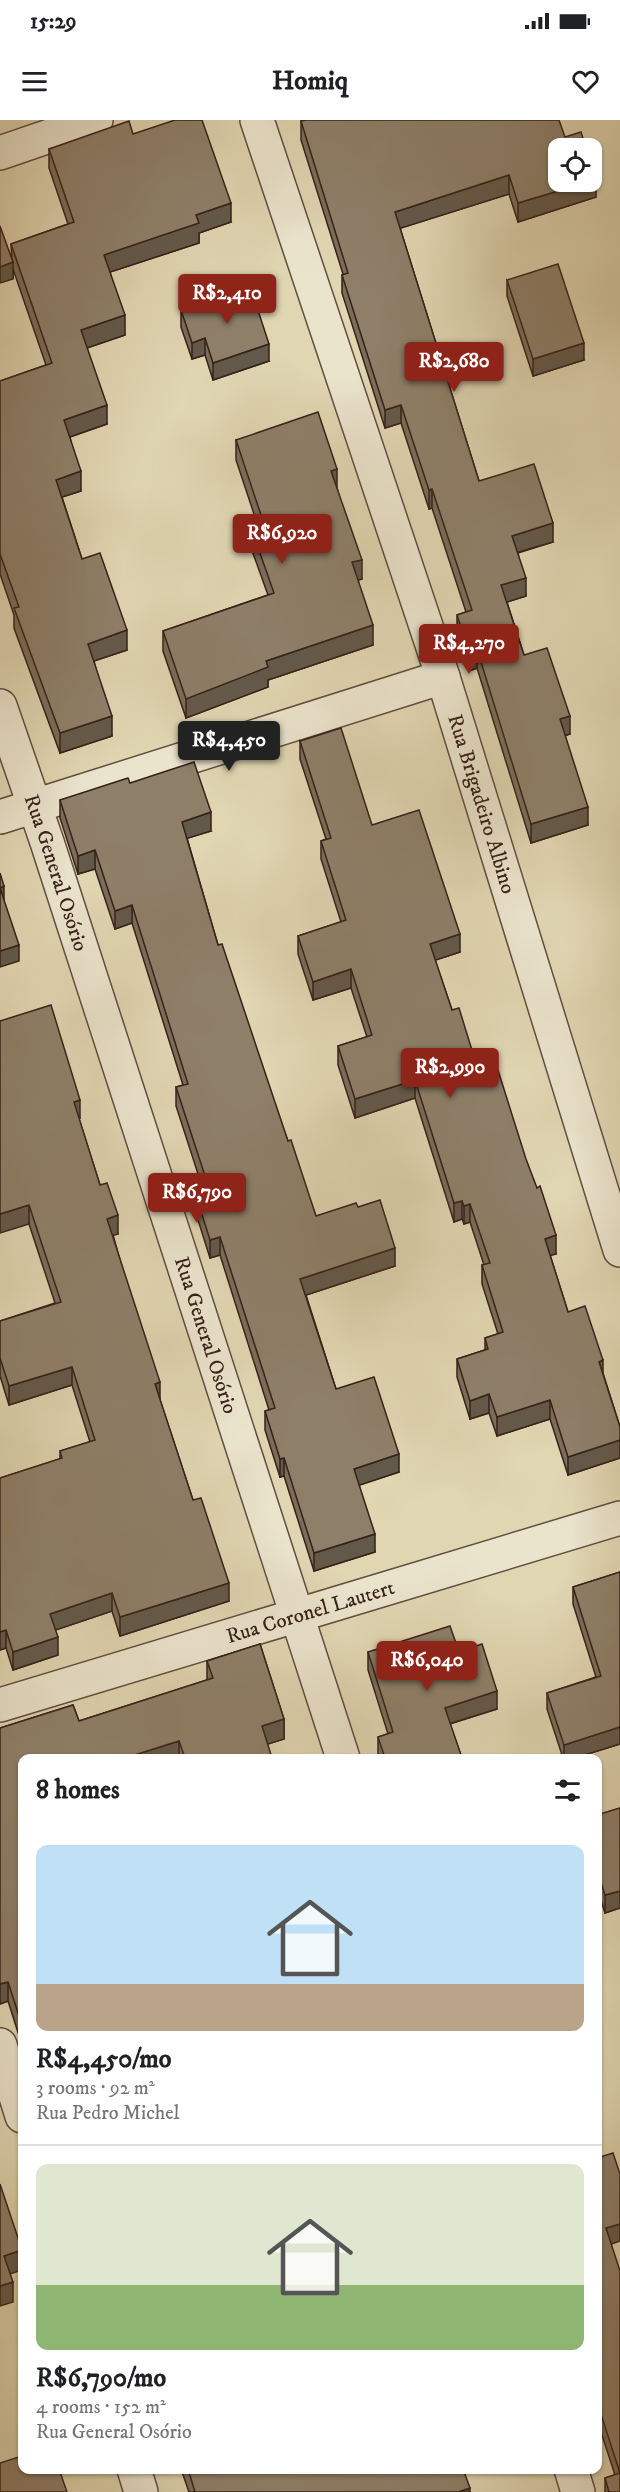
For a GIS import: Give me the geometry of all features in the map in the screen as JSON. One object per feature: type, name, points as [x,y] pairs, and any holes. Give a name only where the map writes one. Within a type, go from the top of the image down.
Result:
[{"type":"street","points":[[0,153],[96,120]]},
{"type":"street","name":"Rua Brigadeiro Albino","points":[[257,120],[443,677],[620,1250]]},
{"type":"street","points":[[0,818],[443,677]]},
{"type":"street","name":"Rua General Osório","points":[[0,706],[35,807],[342,1754]]},
{"type":"street","name":"Rua Coronel Lautert","points":[[0,1705],[620,1518]]},
{"type":"street","points":[[0,2045],[18,2103]]},
{"type":"street","points":[[136,2474],[141,2492]]},
{"type":"street","points":[[573,2474],[578,2492]]},
{"type":"building","points":[[175,120],[202,120],[231,203],[196,215],[199,223],[104,255],[125,315],[81,330],[107,405],[64,420],[81,471],[56,480],[82,559],[100,553],[127,630],[88,644],[112,716],[60,733],[14,608],[19,607],[0,554],[0,381],[52,363],[11,244],[74,222],[49,149],[129,121],[133,134]]},
{"type":"building","points":[[559,120],[565,137],[581,132],[583,138],[548,138],[548,192],[555,192],[518,203],[509,175],[395,212],[479,481],[534,464],[553,523],[512,536],[526,578],[501,585],[524,655],[547,648],[570,716],[560,719],[588,807],[531,824],[477,649],[469,652],[457,615],[472,610],[432,489],[429,490],[401,405],[385,410],[342,275],[348,273],[301,121]]},
{"type":"building","points":[[0,226],[13,262],[0,267]]},
{"type":"building","points":[[558,264],[584,343],[533,359],[507,280]]},
{"type":"building","points":[[250,286],[269,344],[213,363],[205,338],[192,343],[181,310]]},
{"type":"building","points":[[318,412],[337,469],[331,471],[362,560],[352,562],[373,625],[266,661],[268,667],[186,699],[163,631],[274,593],[250,525],[263,521],[236,440]]},
{"type":"building","points":[[341,728],[372,825],[419,810],[460,934],[430,944],[452,1010],[459,1008],[479,1073],[497,1067],[526,1159],[537,1188],[540,1186],[556,1235],[545,1239],[568,1312],[585,1306],[603,1360],[599,1362],[620,1427],[620,1440],[568,1457],[550,1400],[497,1417],[489,1394],[470,1401],[457,1359],[488,1349],[485,1338],[503,1332],[482,1265],[490,1263],[470,1204],[464,1206],[462,1201],[454,1203],[415,1080],[355,1099],[338,1046],[372,1035],[351,969],[313,982],[298,936],[346,920],[321,841],[331,838],[300,741]]},
{"type":"building","points":[[194,762],[211,812],[182,822],[218,945],[222,944],[288,1141],[291,1140],[316,1216],[356,1203],[358,1207],[380,1200],[395,1248],[300,1279],[336,1389],[374,1377],[399,1454],[354,1469],[375,1534],[314,1553],[284,1458],[280,1459],[265,1411],[275,1408],[220,1237],[210,1240],[192,1183],[206,1179],[176,1087],[188,1084],[132,905],[115,911],[95,850],[78,856],[60,800],[128,778],[130,783]]},
{"type":"building","points":[[0,873],[4,886],[0,888]]},
{"type":"building","points":[[0,888],[19,945],[0,951]]},
{"type":"building","points":[[51,1005],[80,1100],[74,1102],[100,1185],[107,1183],[118,1215],[107,1219],[160,1382],[155,1384],[193,1500],[201,1498],[229,1583],[120,1617],[112,1593],[50,1614],[58,1637],[13,1652],[6,1630],[0,1632],[0,1478],[62,1458],[60,1451],[95,1440],[72,1367],[9,1386],[0,1358],[0,1321],[61,1302],[29,1205],[0,1214],[0,1021]]},
{"type":"building","points":[[620,1572],[620,1727],[564,1745],[547,1693],[601,1676],[573,1587]]},
{"type":"building","points":[[450,1626],[459,1652],[482,1644],[497,1691],[445,1708],[461,1754],[384,1754],[378,1737],[393,1732],[368,1652]]},
{"type":"building","points":[[260,1644],[284,1719],[262,1726],[271,1754],[184,1754],[179,1741],[138,1754],[18,1754],[18,2013],[8,1982],[0,1984],[0,1728],[73,1705],[79,1721],[213,1678],[207,1661]]},
{"type":"building","points":[[620,1808],[620,1891],[605,1895],[602,1886],[602,1813]]},
{"type":"building","points":[[613,2153],[620,2174],[620,2224],[606,2228],[620,2271],[620,2473],[602,2417],[602,2156]]},
{"type":"building","points":[[0,2184],[18,2238],[18,2251],[4,2256],[13,2282],[0,2286]]},
{"type":"building","points":[[18,2457],[18,2474],[61,2474],[67,2492],[0,2492],[0,2463]]},
{"type":"building","points":[[620,2473],[620,2492],[609,2492],[605,2478]]},
{"type":"building","points":[[190,2474],[465,2474],[470,2488],[458,2492],[195,2492]]}]
